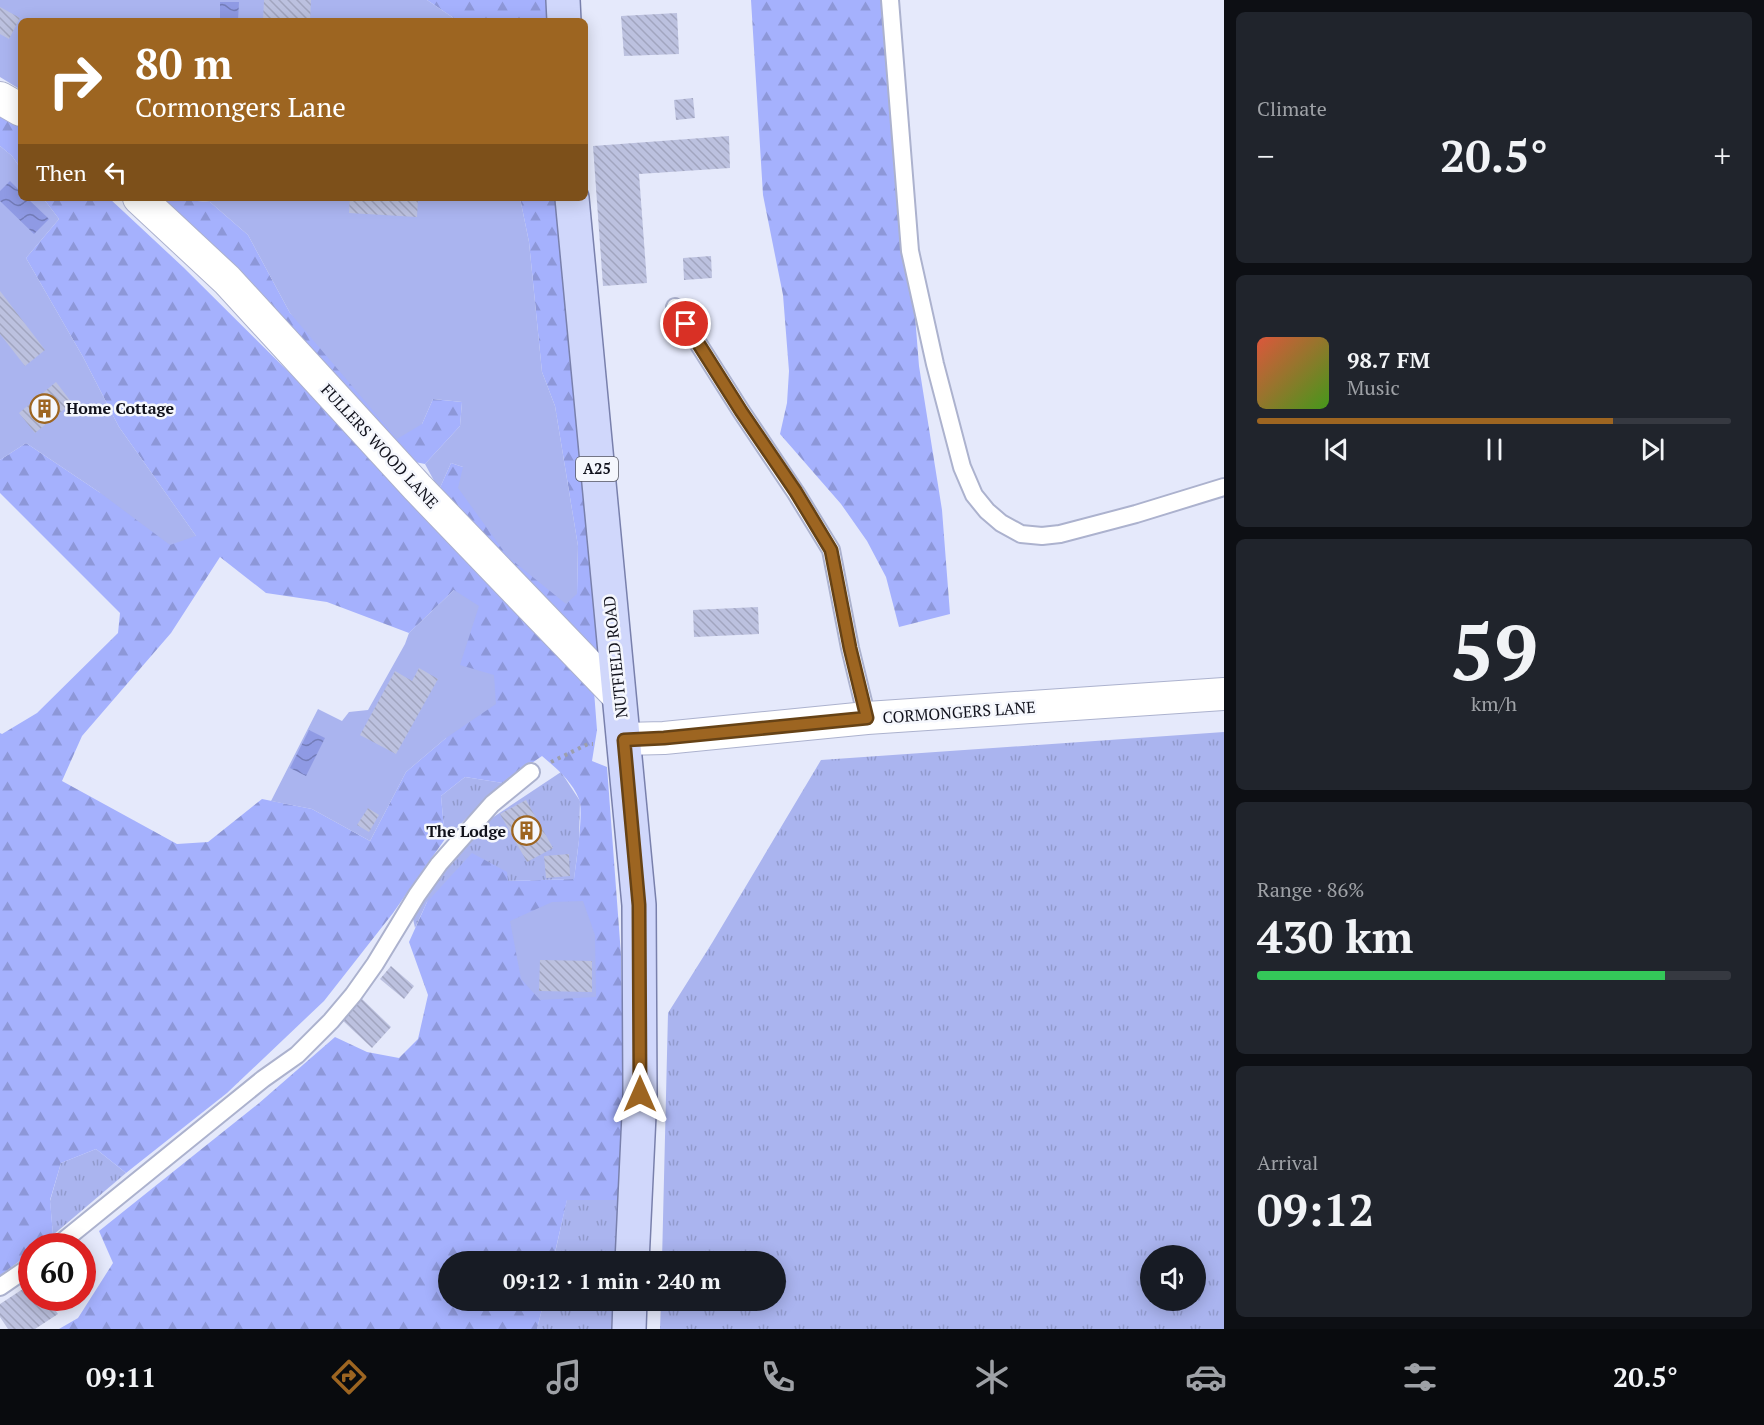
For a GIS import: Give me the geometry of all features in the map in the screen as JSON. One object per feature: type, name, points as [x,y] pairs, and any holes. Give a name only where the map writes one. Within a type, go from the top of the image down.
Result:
[{"type":"main road","points":[[563,0],[564,18]]},
{"type":"main road","name":"NUTFIELD ROAD","points":[[572,201],[639,905],[640,1094],[633,1251]]},
{"type":"main road","points":[[629,1329],[630,1311]]},
{"type":"street","points":[[0,98],[18,108]]},
{"type":"street","name":"FULLERS WOOD LANE","points":[[142,201],[227,280],[417,487],[619,697]]},
{"type":"street","name":"CORMONGERS LANE","points":[[624,740],[867,718],[1224,694]]},
{"type":"lane","points":[[890,0],[910,251],[935,364],[962,467],[974,495],[1000,523],[1021,534],[1042,536],[1060,534],[1136,514],[1224,487]]},
{"type":"lane","points":[[675,307],[796,492],[831,550],[850,648],[867,718]]},
{"type":"lane","points":[[73,1233],[263,1078],[297,1055],[331,1021],[375,964],[417,895],[439,864],[492,804],[531,772]]},
{"type":"lane","points":[[0,1287],[18,1275]]},
{"type":"path","points":[[531,772],[588,744],[624,740]]},
{"type":"green space","points":[[0,0],[427,0],[454,18],[18,18],[18,88],[0,77]]},
{"type":"green space","points":[[427,0],[552,0],[547,18],[454,18]]},
{"type":"green space","points":[[751,0],[890,0],[919,366],[942,510],[950,614],[899,627],[886,577],[867,541],[841,504],[780,434],[787,403],[789,371],[783,295],[763,195]]},
{"type":"green space","points":[[0,111],[18,122],[18,165],[0,146]]},
{"type":"green space","points":[[0,146],[18,165],[18,201],[45,201],[59,219],[26,258],[83,357],[119,427],[196,536],[170,545],[99,492],[26,443],[0,460]]},
{"type":"green space","points":[[45,201],[112,201],[183,267],[333,416],[594,691],[597,730],[592,761],[607,767],[621,955],[624,1093],[619,1200],[567,1200],[555,1251],[438,1251],[438,1311],[542,1311],[537,1329],[59,1329],[78,1318],[82,1311],[96,1311],[96,1290],[113,1263],[99,1231],[258,1104],[335,1037],[367,1052],[399,1058],[418,1039],[428,995],[409,942],[427,902],[472,853],[507,872],[508,881],[574,879],[580,826],[579,799],[568,781],[542,756],[503,783],[465,777],[441,796],[445,839],[393,913],[324,1001],[227,1093],[126,1173],[96,1149],[61,1163],[50,1200],[53,1233],[18,1233],[18,1262],[0,1276],[0,733],[2,734],[37,713],[118,633],[120,613],[0,493],[0,460],[26,443],[99,492],[196,536],[119,427],[83,357],[26,258],[59,219]],"holes":[[[220,557],[266,593],[327,602],[409,633],[454,590],[460,665],[446,738],[406,772],[370,841],[312,809],[262,799],[208,842],[177,844],[62,781],[82,736],[171,633]]]},
{"type":"green space","points":[[163,201],[210,202],[248,235],[290,313],[422,424],[433,399],[462,402],[460,426],[425,464],[405,460]]},
{"type":"green space","points":[[200,201],[521,201],[529,242],[542,372],[555,406],[578,546],[577,594],[566,604],[508,557],[458,488],[463,467],[451,463],[439,490],[425,464],[460,426],[462,402],[433,399],[422,424],[397,439],[290,313],[248,235],[210,202]]},
{"type":"green space","points":[[521,201],[558,201],[603,642],[596,656],[439,490],[451,463],[463,467],[577,594],[578,546],[555,406],[542,372],[529,242]]},
{"type":"green space","points":[[454,590],[479,606],[460,665],[494,675],[496,704],[446,738],[406,772],[370,841],[312,809],[271,801],[318,709],[342,721],[349,712],[368,710],[409,633]]},
{"type":"green space","points":[[1224,732],[1224,1329],[660,1329],[661,1311],[786,1311],[786,1251],[662,1251],[668,1013],[821,760]]},
{"type":"green space","points":[[561,772],[580,801],[579,840],[574,879],[507,881],[427,902],[415,928],[412,914],[450,861],[489,820]]},
{"type":"green space","points":[[465,777],[503,783],[445,839],[441,796]]},
{"type":"green space","points":[[583,901],[595,935],[596,997],[540,1000],[521,979],[510,921],[552,902]]},
{"type":"green space","points":[[96,1149],[126,1173],[53,1233],[50,1201],[61,1163]]},
{"type":"green space","points":[[567,1199],[619,1200],[616,1251],[555,1251]]},
{"type":"green space","points":[[542,1311],[612,1311],[611,1329],[537,1329]]},
{"type":"water","points":[[220,2],[239,2],[238,18],[220,18]]},
{"type":"water","points":[[10,181],[18,189],[18,201],[30,201],[49,219],[34,234],[0,201],[0,191]]},
{"type":"water","points":[[309,730],[325,738],[306,776],[290,768]]},
{"type":"building","points":[[264,0],[311,0],[310,18],[263,18]]},
{"type":"building","points":[[0,7],[20,18],[9,39],[0,34]]},
{"type":"building","points":[[677,13],[679,54],[624,56],[621,16]]},
{"type":"building","points":[[693,98],[695,118],[676,120],[674,100]]},
{"type":"building","points":[[729,136],[730,168],[639,174],[647,283],[603,286],[593,146]]},
{"type":"building","points":[[350,201],[418,201],[417,217],[349,213]]},
{"type":"building","points":[[711,256],[712,278],[684,280],[683,258]]},
{"type":"building","points":[[0,291],[45,350],[25,366],[0,334]]},
{"type":"building","name":"Home Cottage","points":[[56,382],[72,403],[35,433],[19,413]]},
{"type":"building","points":[[758,607],[759,634],[694,637],[693,610]]},
{"type":"building","points":[[419,668],[438,679],[396,754],[360,735],[395,671],[412,681]]},
{"type":"building","name":"The Lodge","points":[[526,800],[553,848],[527,862],[500,814]]},
{"type":"building","points":[[368,808],[379,815],[369,832],[357,825]]},
{"type":"building","points":[[569,854],[570,876],[546,878],[544,856]]},
{"type":"building","points":[[540,960],[592,961],[592,992],[539,991]]},
{"type":"building","points":[[391,966],[414,986],[404,999],[380,979]]},
{"type":"building","points":[[361,998],[391,1027],[372,1048],[341,1019]]},
{"type":"building","points":[[18,1292],[18,1311],[56,1311],[58,1314],[35,1329],[8,1329],[0,1317],[0,1304]]},
{"type":"place","name":"Home Cottage","points":[[45,408]]},
{"type":"place","name":"The Lodge","points":[[527,831]]},
{"type":"route","points":[[640,1094],[639,905],[624,740],[867,718],[850,648],[831,550],[796,492],[686,324]]}]
